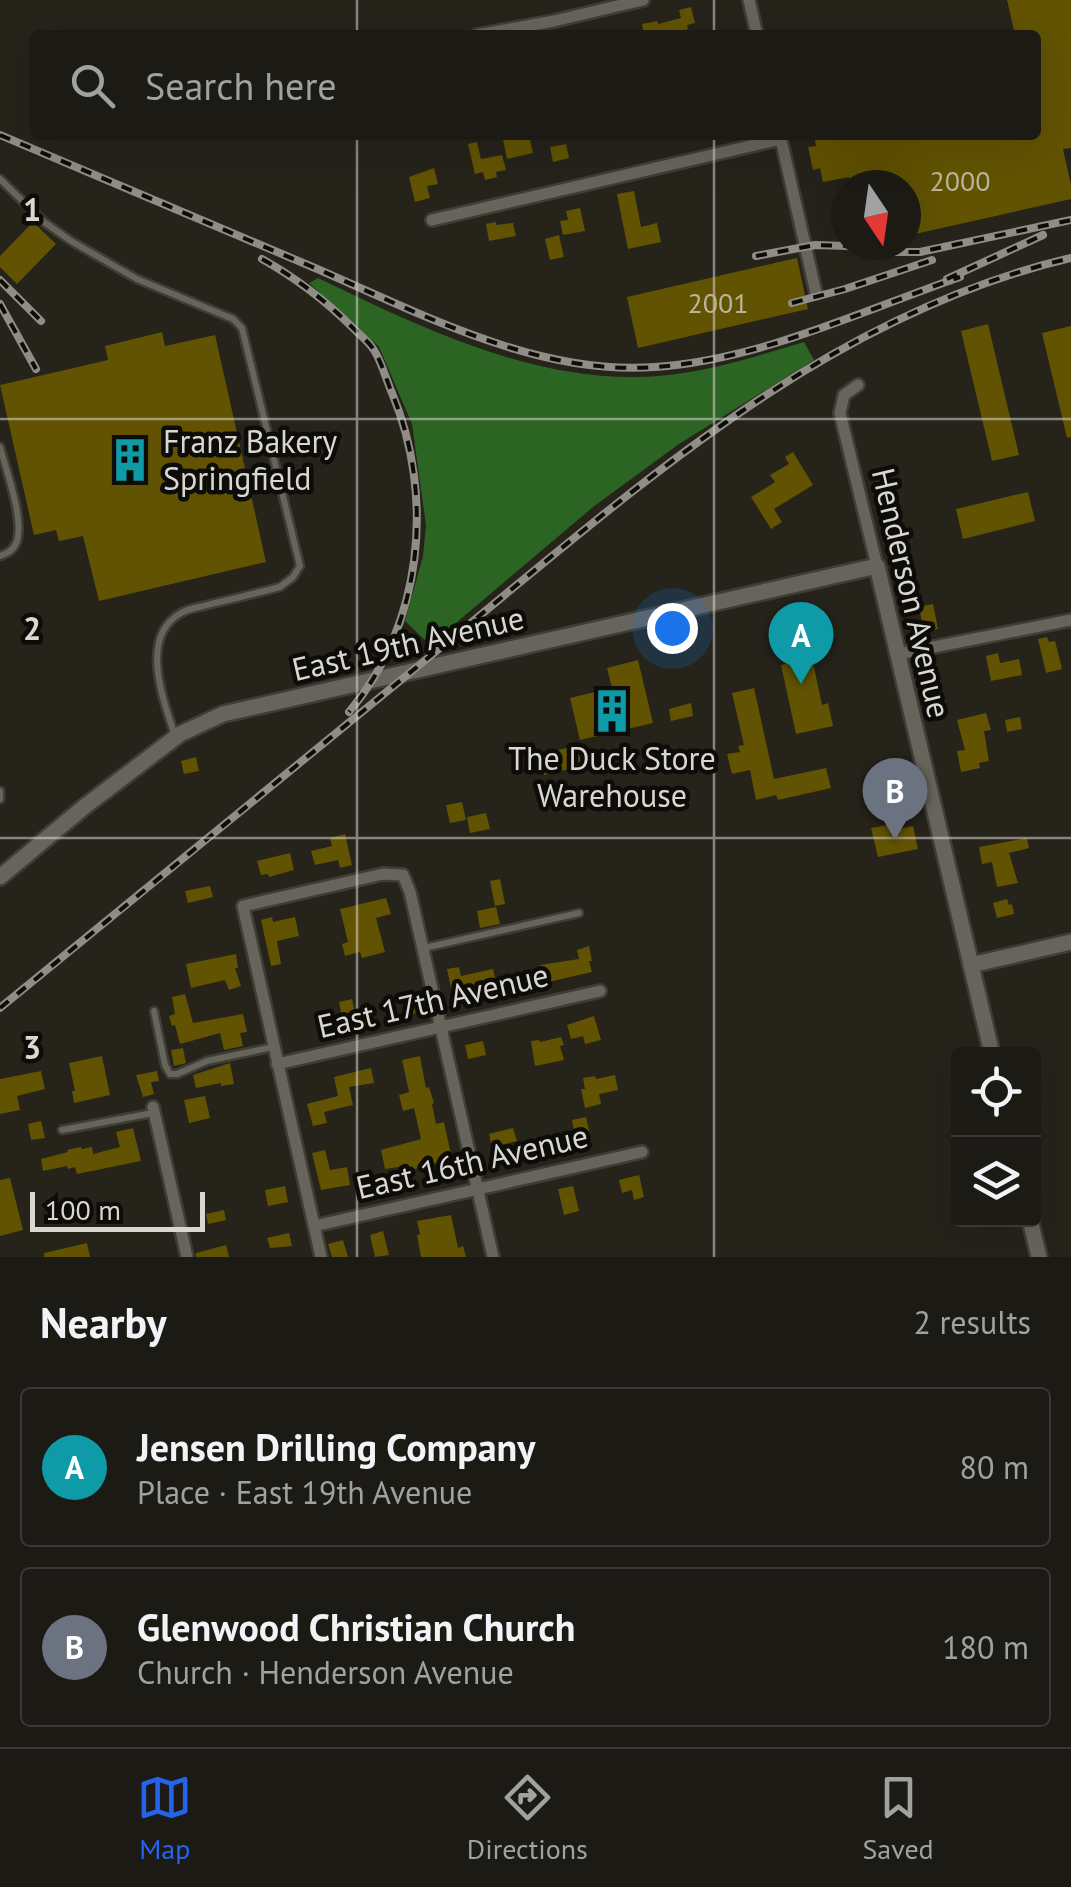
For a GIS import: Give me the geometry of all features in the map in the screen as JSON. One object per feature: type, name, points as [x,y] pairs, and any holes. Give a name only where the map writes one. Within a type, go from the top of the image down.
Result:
[{"type":"street","points":[[504,30],[642,0]]},
{"type":"street","points":[[749,0],[756,30]]},
{"type":"street","points":[[432,220],[767,140]]},
{"type":"street","points":[[781,140],[816,293]]},
{"type":"street","name":"Henderson Avenue","points":[[858,385],[844,395],[840,413],[990,1047]]},
{"type":"street","name":"East 19th Avenue","points":[[1,874],[84,807],[197,725],[246,708],[877,566]]},
{"type":"street","points":[[898,654],[1071,620]]},
{"type":"street","points":[[321,1257],[242,906],[382,874],[403,874],[424,948],[493,1257]]},
{"type":"street","points":[[971,965],[1071,942]]},
{"type":"street","name":"East 17th Avenue","points":[[277,1064],[600,992]]},
{"type":"street","points":[[153,1110],[186,1257]]},
{"type":"street","name":"East 16th Avenue","points":[[314,1226],[642,1152]]},
{"type":"street","points":[[1032,1227],[1039,1257]]},
{"type":"lane","points":[[0,178],[44,222],[71,241],[137,279],[233,319],[242,328],[300,566],[280,587],[183,612],[168,623],[156,664],[175,738]]},
{"type":"lane","points":[[0,447],[18,520],[18,539],[12,550],[0,556]]},
{"type":"lane","points":[[424,948],[579,912]]},
{"type":"lane","points":[[154,1011],[170,1074],[273,1046]]},
{"type":"lane","points":[[62,1130],[153,1110]]},
{"type":"green space","points":[[318,278],[433,331],[555,369],[597,375],[660,376],[723,365],[804,342],[814,360],[679,444],[593,507],[430,645],[405,621],[423,556],[426,525],[412,424],[379,347],[309,283]]},
{"type":"building","points":[[1007,0],[1071,0],[1071,148],[1063,149],[1071,199],[921,233],[921,170],[831,170],[831,180],[823,182],[820,168],[813,170],[808,147],[816,146],[815,140],[1041,140],[1041,30],[1014,30]]},
{"type":"building","points":[[691,7],[695,23],[687,25],[688,29],[643,30],[642,24],[681,18],[679,10]]},
{"type":"building","points":[[503,140],[530,140],[533,153],[507,159]]},
{"type":"building","points":[[477,142],[481,159],[502,155],[506,170],[496,172],[497,177],[485,180],[483,172],[475,174],[468,144]]},
{"type":"building","points":[[566,144],[569,158],[553,162],[550,147]]},
{"type":"building","points":[[434,168],[438,184],[427,186],[430,198],[415,202],[409,177]]},
{"type":"building","points":[[634,191],[641,227],[657,223],[661,242],[628,249],[617,194]]},
{"type":"building","points":[[580,208],[585,231],[563,235],[560,221],[568,220],[566,211]]},
{"type":"building","points":[[33,222],[56,244],[17,284],[0,267],[0,256]]},
{"type":"building","points":[[513,223],[516,236],[489,241],[486,224]]},
{"type":"building","points":[[559,235],[564,257],[550,260],[545,239]]},
{"type":"building","points":[[797,258],[808,309],[638,348],[627,297]]},
{"type":"building","points":[[988,324],[1019,455],[992,461],[961,331]]},
{"type":"building","points":[[1071,326],[1071,437],[1067,438],[1042,333]]},
{"type":"building","name":"Franz Bakery Springfield","points":[[162,332],[165,346],[215,335],[266,562],[99,601],[83,536],[59,541],[56,530],[34,535],[0,385],[108,360],[105,346]]},
{"type":"building","points":[[793,452],[813,485],[774,509],[782,522],[771,529],[751,497],[775,482],[770,475],[789,464],[785,457]]},
{"type":"building","points":[[1028,492],[1035,521],[963,539],[956,509]]},
{"type":"building","points":[[933,604],[938,629],[924,632],[919,607]]},
{"type":"building","points":[[1047,637],[1049,642],[1055,641],[1062,669],[1046,673],[1038,639]]},
{"type":"building","points":[[998,653],[1000,663],[1019,659],[1022,675],[991,681],[986,656]]},
{"type":"building","points":[[812,658],[822,705],[828,703],[833,726],[796,734],[781,665]]},
{"type":"building","name":"The Duck Store Warehouse","points":[[638,660],[653,723],[580,740],[570,698],[612,688],[607,668]]},
{"type":"building","points":[[754,688],[774,779],[826,768],[831,788],[778,800],[776,795],[756,800],[750,770],[732,774],[727,754],[740,752],[738,746],[744,745],[732,693]]},
{"type":"building","points":[[691,703],[693,716],[671,721],[669,709]]},
{"type":"building","points":[[986,713],[991,730],[984,731],[989,761],[979,763],[980,768],[961,772],[957,751],[965,750],[957,720]]},
{"type":"building","points":[[1020,717],[1022,729],[1007,732],[1005,720]]},
{"type":"building","points":[[577,746],[582,766],[544,775],[538,754]]},
{"type":"building","points":[[196,757],[199,771],[184,774],[181,761]]},
{"type":"building","points":[[462,802],[466,820],[450,823],[446,805]]},
{"type":"building","points":[[486,813],[490,829],[470,833],[467,817]]},
{"type":"building","points":[[888,825],[890,831],[913,826],[918,849],[878,857],[871,828]]},
{"type":"building","points":[[345,834],[352,865],[340,868],[338,860],[315,865],[311,851],[332,846],[330,838]]},
{"type":"building","points":[[1027,838],[1029,848],[1009,853],[1018,883],[997,887],[992,862],[982,864],[979,847]]},
{"type":"building","points":[[290,853],[294,870],[269,877],[261,875],[257,861]]},
{"type":"building","points":[[500,879],[505,904],[495,906],[490,881]]},
{"type":"building","points":[[210,886],[213,897],[188,903],[185,891]]},
{"type":"building","points":[[386,898],[391,914],[376,918],[385,952],[362,958],[360,952],[345,956],[342,944],[348,942],[340,909]]},
{"type":"building","points":[[1007,899],[1014,914],[997,918],[993,903]]},
{"type":"building","points":[[496,907],[500,924],[480,928],[477,911]]},
{"type":"building","points":[[272,917],[273,922],[295,917],[299,936],[277,941],[281,964],[271,966],[261,920]]},
{"type":"building","points":[[589,946],[592,972],[544,983],[540,965],[579,959],[577,950]]},
{"type":"building","points":[[236,954],[235,968],[241,986],[229,990],[225,980],[191,988],[186,964]]},
{"type":"building","points":[[459,967],[461,976],[493,969],[495,978],[487,980],[490,996],[454,1002],[447,969]]},
{"type":"building","points":[[185,994],[193,1023],[243,1014],[247,1032],[240,1033],[243,1046],[224,1050],[220,1033],[180,1044],[169,1016],[175,1014],[172,997]]},
{"type":"building","points":[[416,994],[420,1012],[407,1015],[403,997]]},
{"type":"building","points":[[352,999],[357,1022],[328,1027],[326,1017],[341,1013],[339,1002]]},
{"type":"building","points":[[594,1016],[601,1040],[585,1044],[583,1036],[571,1039],[567,1025]]},
{"type":"building","points":[[561,1037],[564,1060],[535,1066],[531,1041]]},
{"type":"building","points":[[483,1041],[486,1055],[468,1059],[465,1045]]},
{"type":"building","points":[[183,1048],[186,1063],[174,1066],[171,1050]]},
{"type":"building","points":[[102,1056],[110,1095],[74,1103],[69,1063]]},
{"type":"building","points":[[420,1056],[436,1124],[444,1122],[452,1159],[400,1173],[399,1167],[385,1169],[381,1150],[421,1139],[414,1108],[403,1111],[399,1095],[409,1092],[402,1060]]},
{"type":"building","points":[[230,1063],[234,1084],[196,1088],[193,1075]]},
{"type":"building","points":[[371,1068],[374,1083],[349,1087],[353,1105],[324,1112],[327,1123],[313,1126],[307,1104],[338,1096],[334,1077]]},
{"type":"building","points":[[41,1071],[45,1089],[17,1096],[20,1110],[0,1114],[0,1079]]},
{"type":"building","points":[[157,1071],[159,1081],[151,1082],[154,1094],[143,1097],[136,1075]]},
{"type":"building","points":[[615,1075],[618,1090],[599,1094],[601,1104],[585,1108],[583,1078]]},
{"type":"building","points":[[205,1096],[210,1118],[189,1123],[184,1100]]},
{"type":"building","points":[[586,1117],[591,1139],[576,1142],[572,1120]]},
{"type":"building","points":[[41,1121],[45,1138],[31,1140],[28,1124]]},
{"type":"building","points":[[133,1128],[141,1161],[77,1174],[75,1167],[67,1166],[43,1171],[41,1159],[81,1147],[92,1147],[93,1154],[120,1147],[116,1132]]},
{"type":"building","points":[[513,1128],[517,1141],[492,1147],[489,1134]]},
{"type":"building","points":[[325,1150],[330,1170],[347,1167],[350,1185],[321,1190],[312,1153]]},
{"type":"building","points":[[639,1175],[644,1197],[634,1200],[632,1190],[622,1193],[619,1180]]},
{"type":"building","points":[[10,1178],[23,1230],[0,1236],[0,1180]]},
{"type":"building","points":[[285,1186],[288,1202],[268,1206],[265,1190]]},
{"type":"building","points":[[573,1186],[579,1211],[564,1215],[558,1189]]},
{"type":"building","points":[[224,1210],[226,1220],[208,1224],[206,1214]]},
{"type":"building","points":[[451,1215],[458,1248],[463,1246],[466,1257],[421,1257],[417,1221]]},
{"type":"building","points":[[383,1231],[389,1255],[375,1257],[370,1235]]},
{"type":"building","points":[[289,1233],[292,1246],[270,1248],[267,1238]]},
{"type":"building","points":[[343,1240],[348,1257],[332,1257],[328,1244]]},
{"type":"building","points":[[87,1243],[90,1257],[44,1257],[44,1253]]},
{"type":"building","points":[[226,1245],[229,1257],[196,1257],[196,1253]]},
{"type":"railway","points":[[0,135],[434,320],[521,351],[565,361],[655,367],[733,355],[810,332],[960,277]]},
{"type":"railway","points":[[756,256],[815,245],[920,252],[1071,220]]},
{"type":"railway","points":[[947,279],[1043,235]]},
{"type":"railway","points":[[0,1008],[589,526],[737,414],[815,364],[897,321],[982,285],[1071,258]]},
{"type":"railway","points":[[262,259],[321,299],[372,347],[406,433],[414,474],[417,516],[406,600],[393,640],[374,678],[349,712]]},
{"type":"railway","points":[[792,303],[932,260]]},
{"type":"railway","points":[[0,280],[41,321]]},
{"type":"railway","points":[[0,304],[36,369]]},
{"type":"place","name":"Franz Bakery Springfield","points":[[130,460]]},
{"type":"place","name":"Jensen Drilling Company","points":[[801,684]]},
{"type":"place","name":"The Duck Store Warehouse","points":[[612,711]]},
{"type":"place","name":"Glenwood Christian Church","points":[[895,840]]}]
